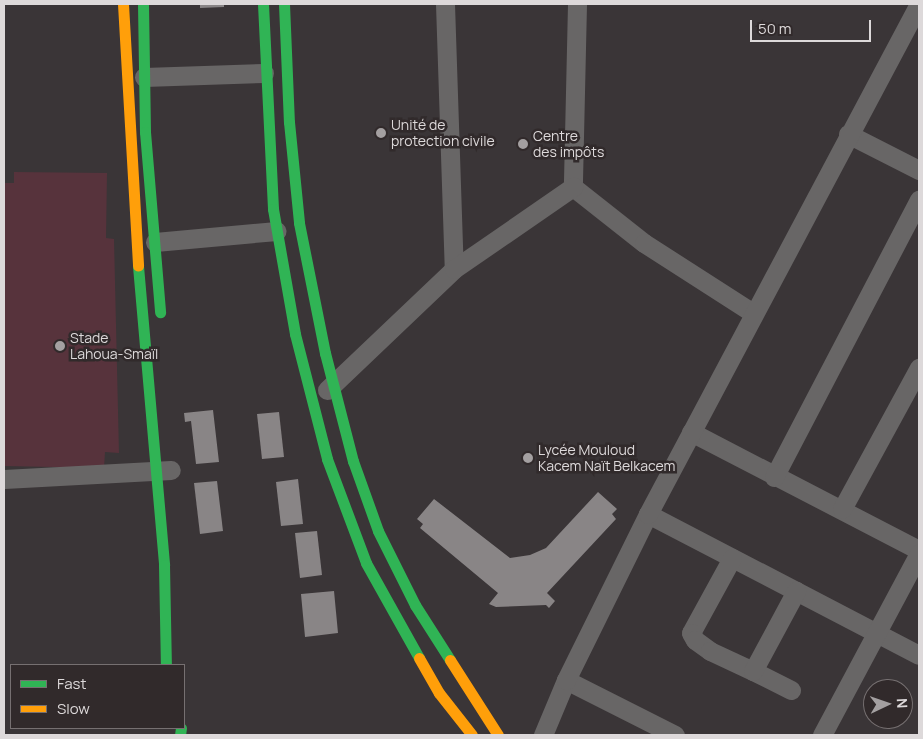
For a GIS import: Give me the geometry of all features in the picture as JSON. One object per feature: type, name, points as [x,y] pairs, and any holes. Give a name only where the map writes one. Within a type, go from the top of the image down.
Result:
[{"type":"main road","points":[[123,4],[130,172],[167,471],[164,565],[166,664]]},
{"type":"main road","points":[[143,4],[148,171],[161,326]]},
{"type":"main road","points":[[263,4],[264,74],[273,209],[295,334],[327,459],[366,563],[420,662],[472,735]]},
{"type":"main road","points":[[284,4],[289,122],[299,223],[332,383],[353,461],[394,565],[429,630],[498,735]]},
{"type":"main road","points":[[130,172],[148,171]]},
{"type":"street","points":[[445,4],[454,269]]},
{"type":"street","points":[[573,187],[577,4]]},
{"type":"street","points":[[543,735],[566,680],[648,514],[848,134],[919,4]]},
{"type":"street","points":[[144,77],[264,74]]},
{"type":"street","points":[[848,134],[919,170]]},
{"type":"street","points":[[314,410],[332,383],[454,269],[573,187]]},
{"type":"street","points":[[573,187],[644,243],[753,313]]},
{"type":"street","points":[[774,477],[919,200]]},
{"type":"street","points":[[155,242],[277,231]]},
{"type":"street","points":[[842,509],[919,368]]},
{"type":"street","points":[[691,432],[774,477],[842,509],[919,552],[822,735]]},
{"type":"street","points":[[4,479],[167,471]]},
{"type":"street","points":[[648,514],[919,654]]},
{"type":"street","points":[[732,558],[691,633],[695,640],[710,651],[791,690]]},
{"type":"street","points":[[754,671],[796,591]]},
{"type":"street","points":[[566,680],[675,735]]},
{"type":"shaded area","name":"Stade Lahoua-Smaïl","points":[[14,172],[107,173],[106,238],[114,239],[119,453],[105,452],[104,468],[4,466],[4,183],[14,183]]},
{"type":"building","points":[[200,4],[224,4],[224,7],[200,8]]},
{"type":"building","points":[[213,410],[219,462],[196,464],[191,421],[185,422],[184,413]]},
{"type":"building","points":[[279,412],[284,457],[262,459],[257,414]]},
{"type":"building","points":[[298,479],[303,524],[281,526],[276,482]]},
{"type":"building","points":[[217,481],[223,531],[200,534],[194,483]]},
{"type":"building","points":[[598,492],[617,509],[612,514],[616,519],[547,593],[555,601],[549,608],[546,605],[496,607],[489,604],[498,593],[420,528],[423,524],[417,519],[434,499],[510,558],[530,555],[546,548]]},
{"type":"building","points":[[317,531],[322,575],[300,578],[295,533]]},
{"type":"building","points":[[334,591],[338,633],[305,637],[301,594]]},
{"type":"traffic: fast","points":[[143,4],[145,132],[160,312]]},
{"type":"traffic: fast","points":[[263,4],[273,209],[295,334],[327,459],[366,563],[419,658]]},
{"type":"traffic: fast","points":[[284,4],[289,122],[299,223],[325,353],[353,461],[378,531],[415,605],[450,660]]},
{"type":"traffic: fast","points":[[138,266],[164,565],[166,664]]},
{"type":"traffic: fast","points":[[180,735],[181,729]]},
{"type":"traffic: slow","points":[[123,4],[138,266]]},
{"type":"traffic: slow","points":[[419,658],[439,693],[472,735]]},
{"type":"traffic: slow","points":[[450,660],[498,735]]},
{"type":"place","name":"Unité de protection civile","points":[[381,133]]},
{"type":"place","name":"Centre des impôts","points":[[523,144]]},
{"type":"place","name":"Stade Lahoua-Smaïl","points":[[60,346]]},
{"type":"place","name":"Lycée Mouloud Kacem Naït Belkacem","points":[[528,458]]}]
